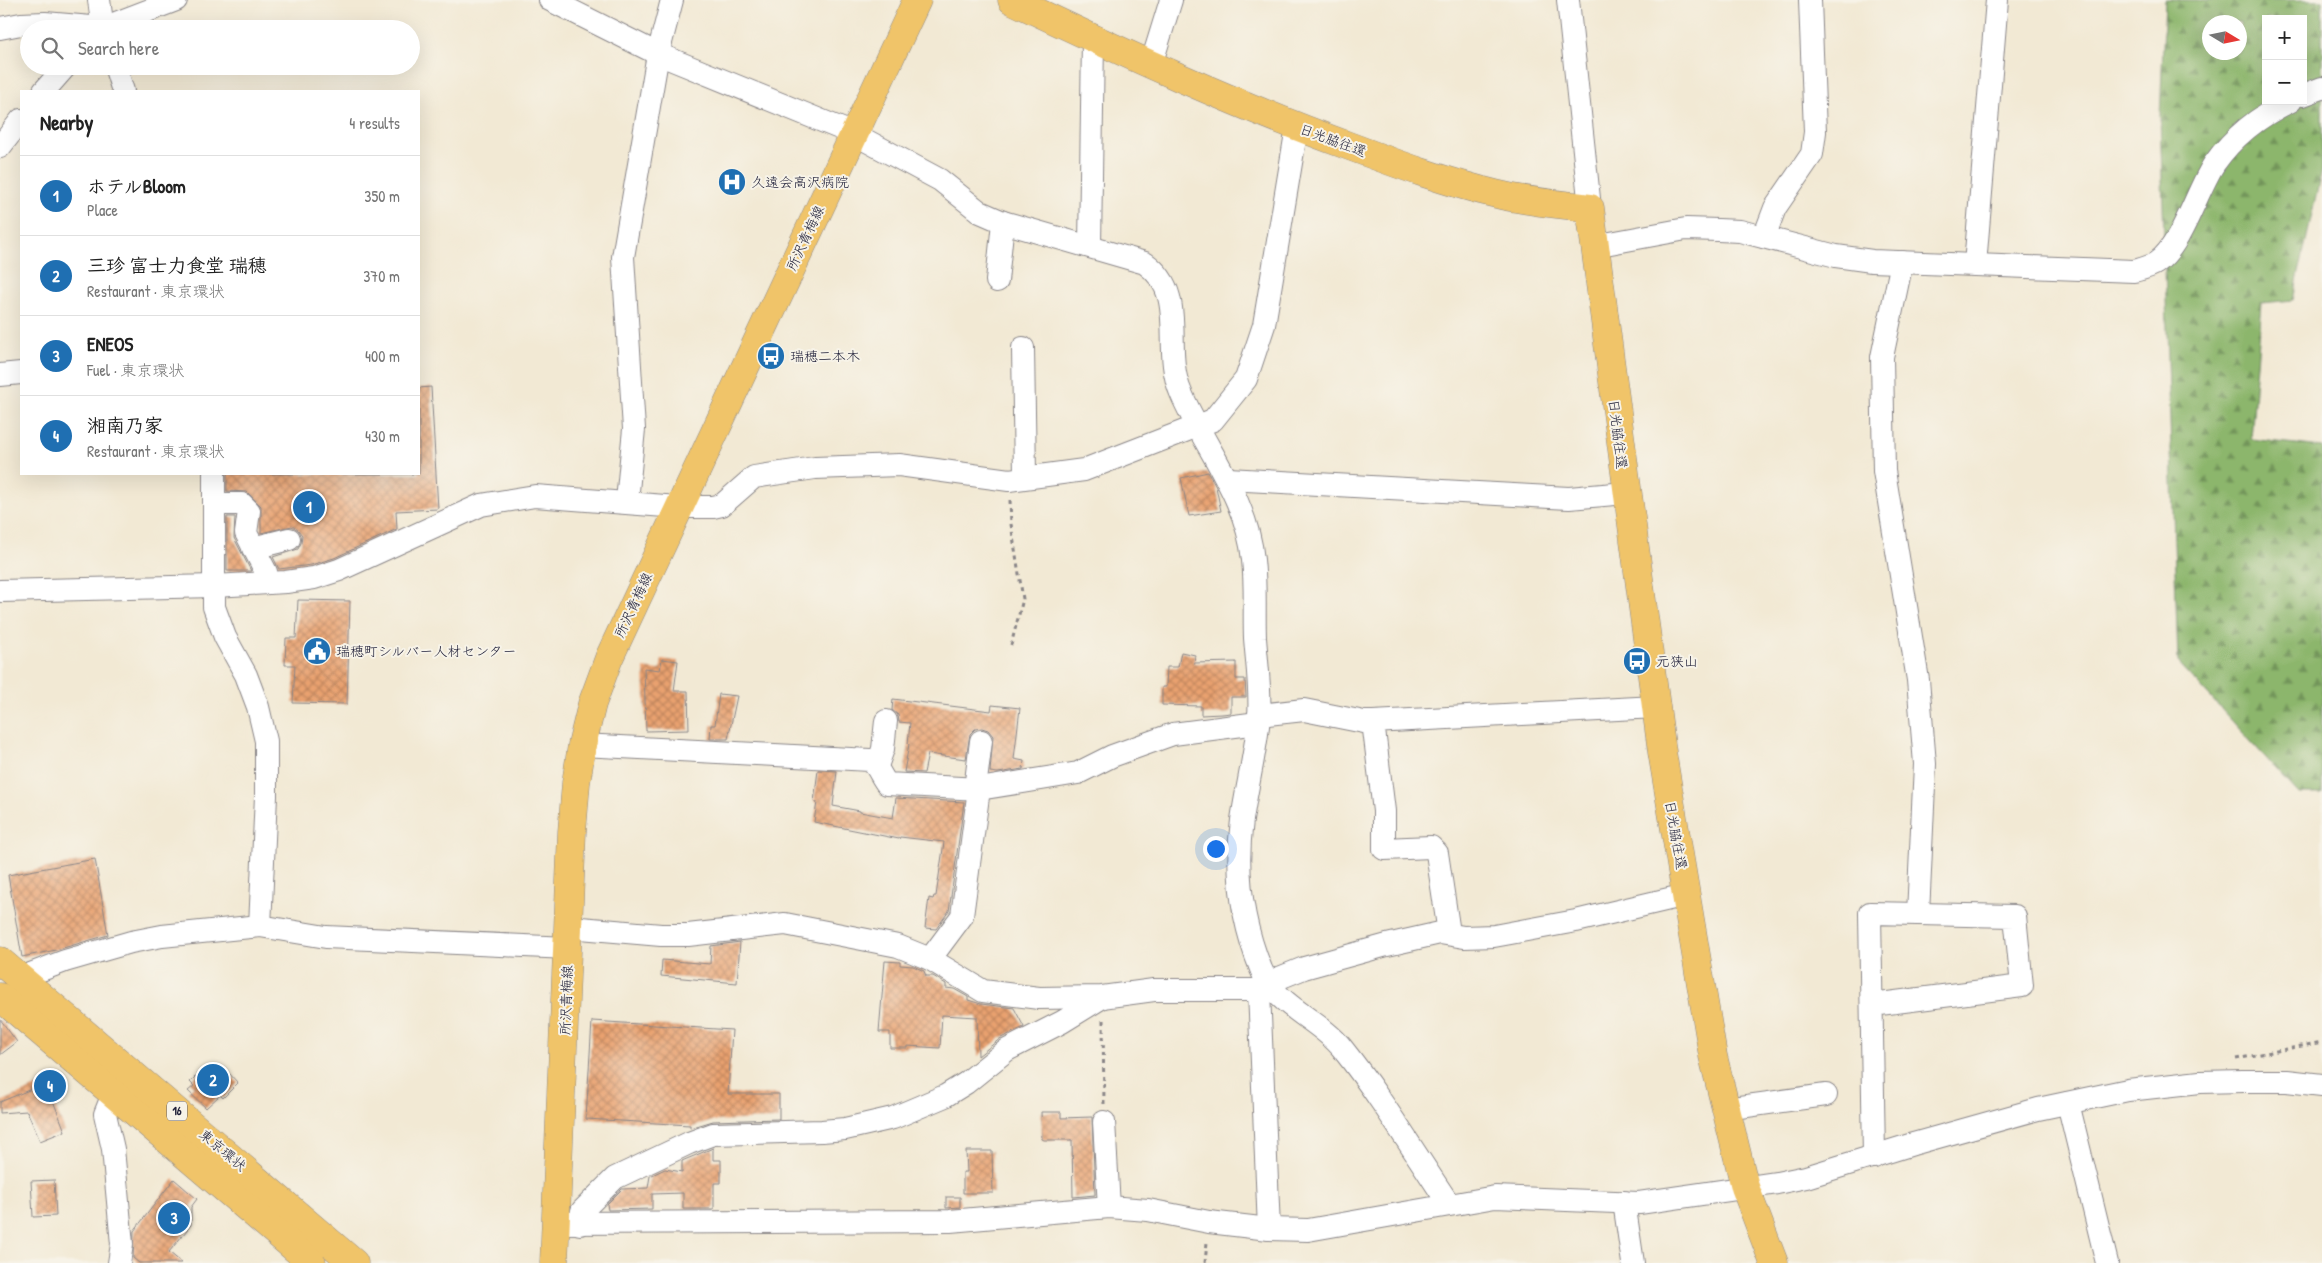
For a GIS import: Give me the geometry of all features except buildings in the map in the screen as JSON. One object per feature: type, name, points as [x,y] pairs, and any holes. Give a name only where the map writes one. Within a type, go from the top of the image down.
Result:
[{"type":"main road","name":"所沢青梅線","points":[[554,1263],[568,1223],[568,938],[575,793],[582,745],[592,704],[609,658],[678,507],[917,0]]},
{"type":"main road","name":"日光脇往還","points":[[1012,0],[1151,65],[1297,127],[1465,186],[1499,195],[1590,208],[1626,493],[1656,707],[1713,1056],[1746,1188],[1774,1263]]},
{"type":"main road","name":"東京環状","points":[[10,970],[354,1263]]},
{"type":"main road","name":"東京環状","points":[[0,997],[302,1261]]},
{"type":"street","points":[[99,0],[102,20]]},
{"type":"street","points":[[110,20],[129,0]]},
{"type":"street","points":[[124,20],[176,0]]},
{"type":"street","points":[[550,0],[658,54],[854,134],[940,180],[980,212],[1003,222],[1145,263],[1156,271],[1166,285],[1170,296],[1174,370],[1179,390],[1228,479],[1247,527],[1253,560],[1259,719],[1242,823],[1238,864],[1243,914],[1267,988],[1269,1229]]},
{"type":"street","points":[[627,501],[633,458],[634,429],[623,257],[658,54],[672,0]]},
{"type":"street","points":[[1151,65],[1171,0]]},
{"type":"street","points":[[1568,0],[1590,208]]},
{"type":"street","points":[[1764,237],[1775,208],[1812,154],[1815,132],[1810,0]]},
{"type":"street","points":[[1975,265],[1998,0]]},
{"type":"street","points":[[0,28],[20,24]]},
{"type":"street","points":[[1090,246],[1093,39]]},
{"type":"street","points":[[45,90],[58,75]]},
{"type":"street","points":[[118,75],[123,90]]},
{"type":"street","points":[[2307,94],[2322,88]]},
{"type":"street","points":[[1594,246],[1686,230],[1740,231],[1836,256],[1902,262],[2134,271],[2156,263],[2174,243],[2196,196],[2215,164],[2242,133],[2271,110],[2282,105]]},
{"type":"street","points":[[0,147],[20,121]]},
{"type":"street","points":[[0,591],[215,586],[314,578],[481,505],[535,496],[627,501],[678,507],[714,507],[722,505],[754,477],[815,468],[899,465],[1017,478],[1084,470],[1213,420],[1246,379],[1264,325],[1297,127]]},
{"type":"street","points":[[996,281],[1003,222]]},
{"type":"street","points":[[1902,262],[1882,357],[1884,462],[1918,680],[1925,764],[1918,914]]},
{"type":"street","points":[[1017,478],[1023,348]]},
{"type":"street","points":[[0,375],[20,374]]},
{"type":"street","points":[[214,475],[214,607],[225,637],[246,675],[258,706],[266,741],[266,796],[260,926]]},
{"type":"street","points":[[1228,479],[1569,498],[1626,493]]},
{"type":"street","points":[[214,504],[242,504],[249,511],[246,533],[266,572],[268,583]]},
{"type":"street","points":[[253,548],[289,539]]},
{"type":"street","points":[[582,745],[870,760],[877,766],[880,775],[887,784],[977,789],[1078,773],[1112,756],[1173,734],[1304,710],[1364,722],[1374,722],[1656,707]]},
{"type":"street","points":[[877,766],[882,749],[886,721]]},
{"type":"street","points":[[1374,722],[1384,810],[1384,849],[1431,847],[1437,853],[1449,933]]},
{"type":"street","points":[[930,959],[962,916],[981,741]]},
{"type":"street","points":[[10,970],[65,961],[131,942],[162,936],[260,926],[326,937],[568,938],[688,934],[784,924],[898,946],[930,959],[983,991],[1039,998],[1103,997],[1154,990],[1267,988],[1304,968],[1387,945],[1449,933],[1464,937],[1494,936],[1576,921],[1686,895]]},
{"type":"street","points":[[1872,1005],[2022,986],[2015,916],[1870,913],[1874,1157]]},
{"type":"street","points":[[1267,988],[1340,1046],[1449,1204]]},
{"type":"street","points":[[568,1223],[615,1178],[689,1143],[713,1134],[845,1129],[892,1118],[946,1096],[966,1083],[1007,1050],[1103,997]]},
{"type":"street","points":[[568,1223],[950,1221],[1109,1207],[1148,1210],[1209,1222],[1269,1229],[1308,1230],[1495,1197],[1639,1203],[1746,1188],[1806,1177],[1913,1144],[2068,1103],[2128,1090],[2200,1082],[2287,1081],[2322,1085]]},
{"type":"street","points":[[113,1094],[105,1114],[113,1149],[122,1244],[119,1263]]},
{"type":"street","points":[[1725,1109],[1826,1096]]},
{"type":"street","points":[[2068,1103],[2107,1263]]},
{"type":"street","points":[[1104,1122],[1109,1207]]},
{"type":"street","points":[[1624,1202],[1633,1263]]},
{"type":"path","points":[[1011,644],[1023,599],[1011,524],[1017,478]]},
{"type":"path","points":[[1103,997],[1104,1122]]},
{"type":"green space","points":[[2165,0],[2322,0],[2322,169],[2293,300],[2262,303],[2251,439],[2322,447],[2322,794],[2299,794],[2178,662],[2160,117]]},
{"type":"place","name":"久遠会高沢病院","points":[[732,182]]},
{"type":"place","name":"瑞穂二本木","points":[[771,356]]},
{"type":"place","name":"ホテルBloom","points":[[309,507]]},
{"type":"place","name":"瑞穂町シルバー人材センター","points":[[317,651]]},
{"type":"place","name":"元狭山","points":[[1637,661]]},
{"type":"place","name":"三珍 富士力食堂 瑞穂","points":[[213,1080]]},
{"type":"place","name":"湘南乃家","points":[[50,1086]]},
{"type":"place","name":"ENEOS","points":[[174,1218]]}]
